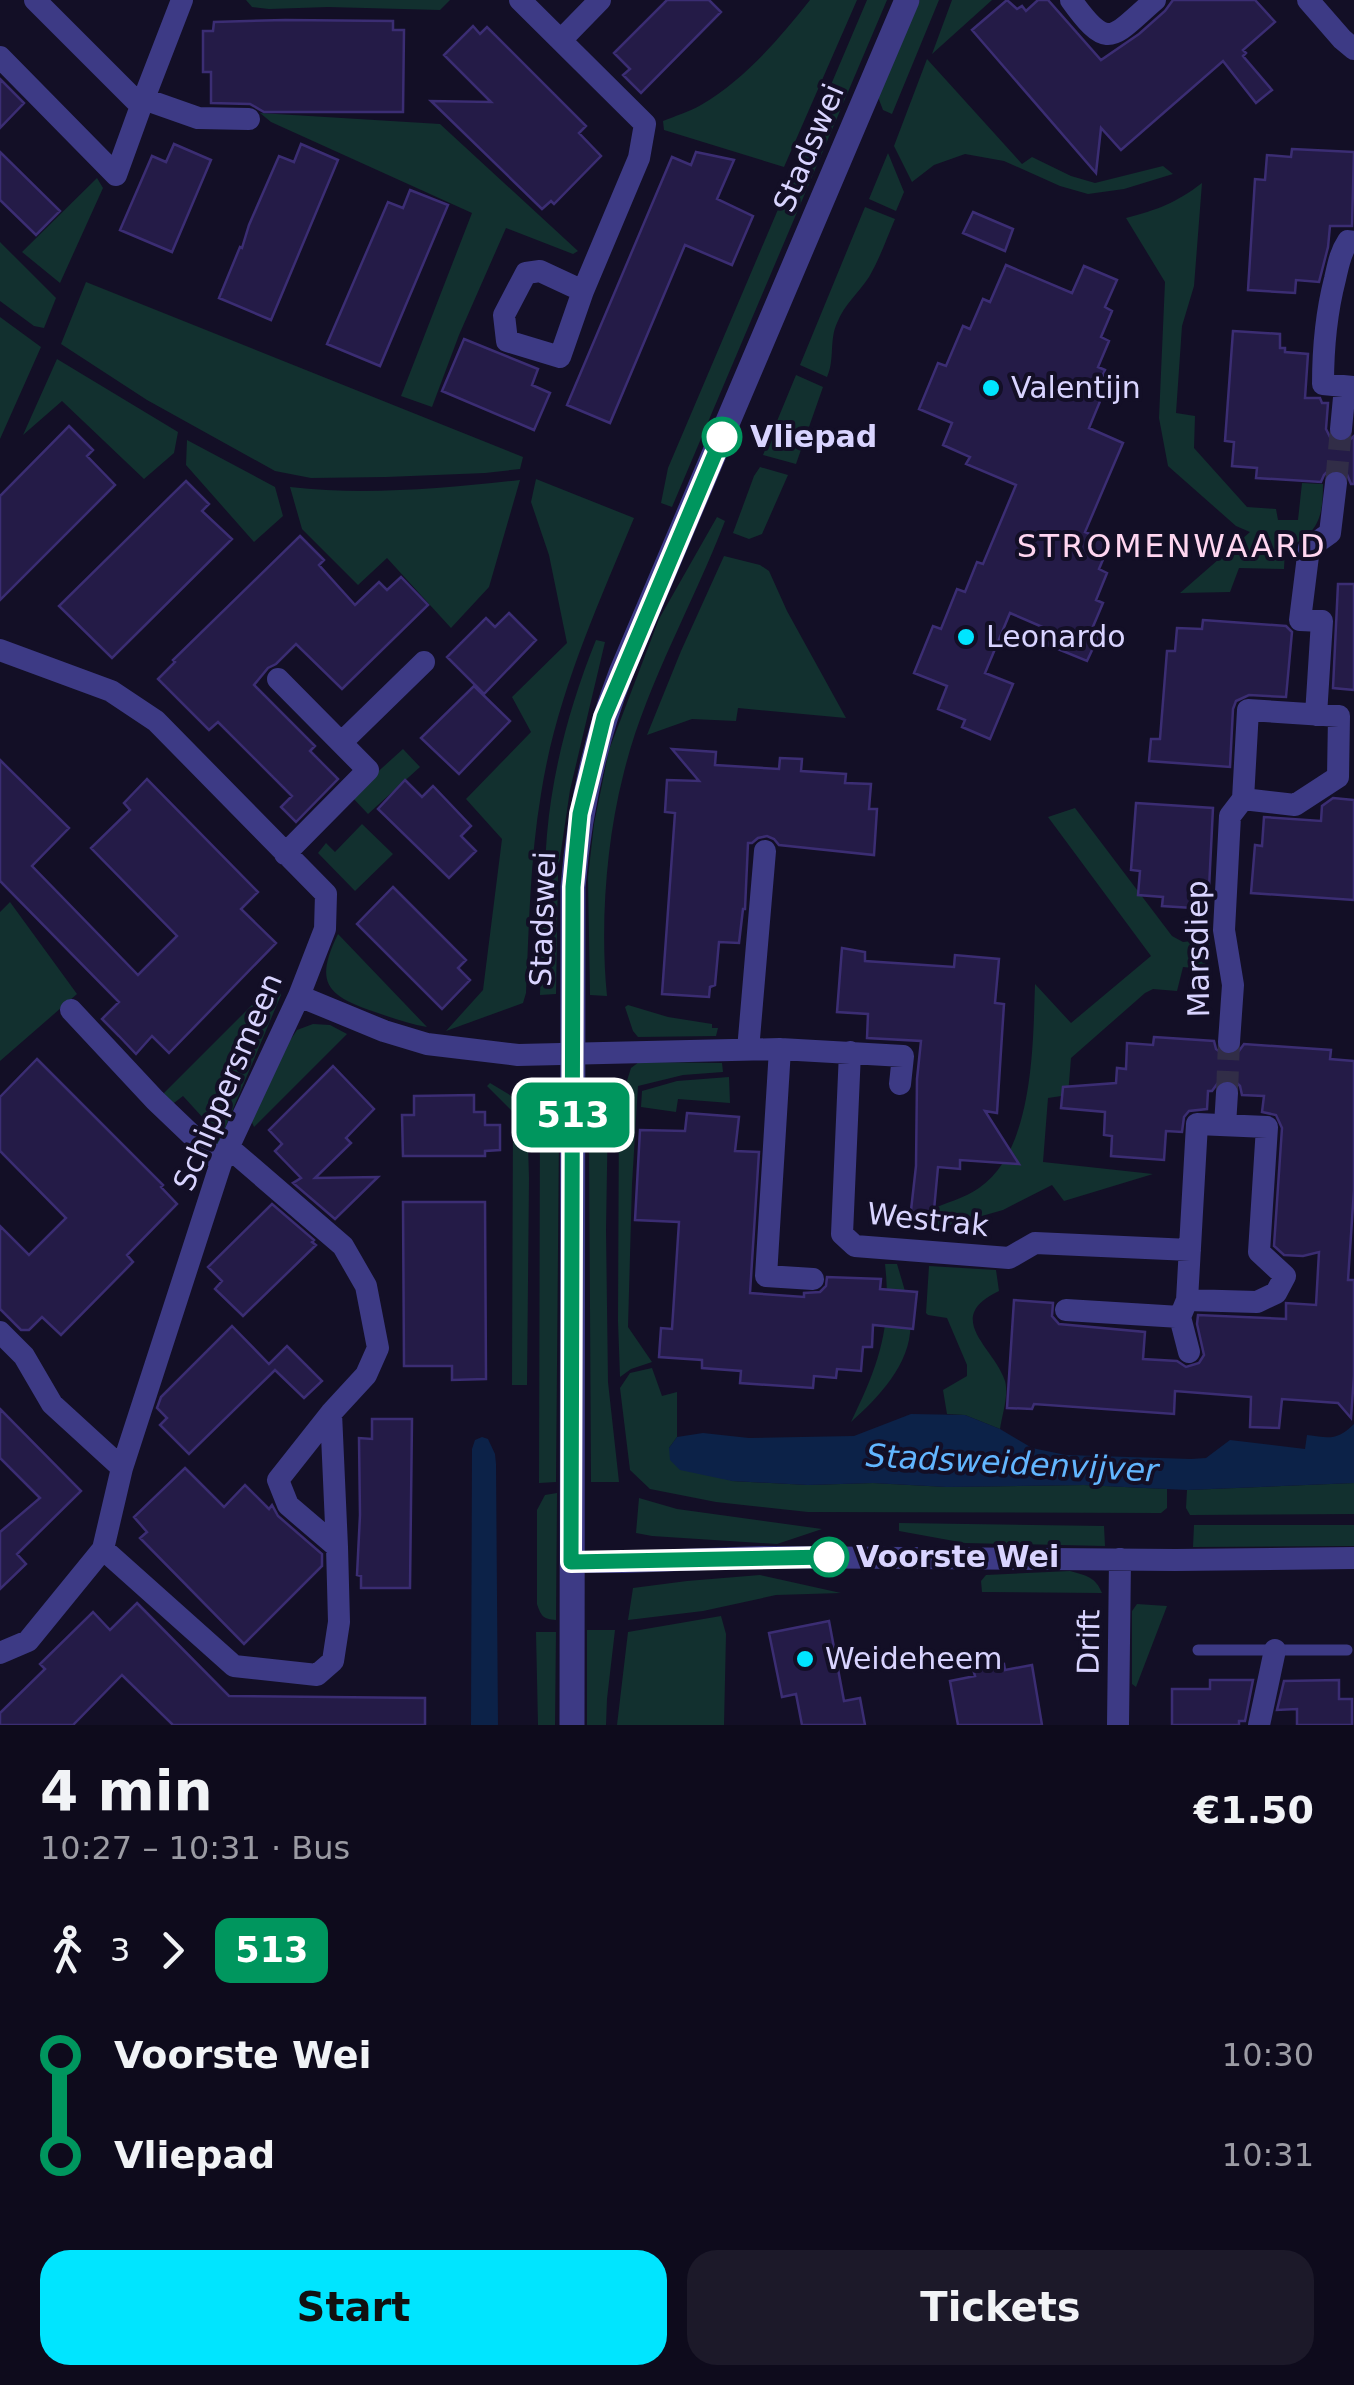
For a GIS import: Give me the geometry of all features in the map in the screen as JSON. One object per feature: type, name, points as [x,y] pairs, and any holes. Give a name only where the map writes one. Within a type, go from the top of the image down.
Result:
[{"type":"street","points":[[35,0],[142,102],[198,118],[250,120]]},
{"type":"street","points":[[0,56],[116,176],[182,0]]},
{"type":"street","points":[[520,0],[645,124],[639,158],[583,291]]},
{"type":"street","points":[[561,40],[600,0]]},
{"type":"street","name":"Stadswei","points":[[572,1725],[573,887],[588,780],[604,717],[907,0]]},
{"type":"street","points":[[1071,0],[1090,26],[1108,35],[1156,0]]},
{"type":"street","points":[[1308,0],[1348,44]]},
{"type":"street","points":[[1342,430],[1350,387],[1324,384],[1323,351],[1326,313],[1342,250],[1348,241],[1354,242]]},
{"type":"street","points":[[1242,798],[1295,804],[1338,777],[1339,716],[1316,714],[1322,621],[1300,620],[1309,548],[1330,533],[1336,482]]},
{"type":"street","name":"Schippersmeen","points":[[0,650],[111,691],[156,721],[326,894],[325,929],[299,996],[225,1155],[122,1468],[102,1549],[28,1641],[0,1653]]},
{"type":"street","points":[[342,742],[424,662]]},
{"type":"street","points":[[278,679],[368,770],[285,854]]},
{"type":"street","name":"Marsdiep","points":[[1229,1042],[1233,985],[1224,930],[1230,816],[1242,798],[1248,710],[1316,714]]},
{"type":"street","points":[[748,1050],[765,851]]},
{"type":"street","points":[[299,996],[427,1044],[518,1055],[780,1049],[903,1056],[900,1084]]},
{"type":"street","points":[[71,1010],[155,1100],[343,1246],[366,1286],[378,1348],[366,1375],[278,1480],[288,1505],[337,1547]]},
{"type":"street","points":[[780,1049],[766,1276],[813,1279]]},
{"type":"street","name":"Westrak","points":[[850,1052],[842,1234],[855,1246],[1008,1258],[1034,1243],[1190,1250]]},
{"type":"street","points":[[1225,1125],[1227,1093]]},
{"type":"street","points":[[1066,1310],[1183,1308],[1257,1302],[1276,1293],[1285,1276],[1259,1252],[1268,1128],[1198,1124],[1183,1308],[1190,1352]]},
{"type":"street","points":[[0,1332],[24,1356],[52,1404],[122,1468]]},
{"type":"street","points":[[102,1549],[234,1666],[316,1675],[333,1661],[339,1622],[330,1414]]},
{"type":"street","points":[[571,1562],[762,1557],[1354,1558]]},
{"type":"street","name":"Drift","points":[[1118,1725],[1120,1559]]},
{"type":"street","points":[[1259,1725],[1275,1650]]},
{"type":"lane","points":[[1198,1650],[1347,1650]]},
{"type":"green space","points":[[246,0],[450,0],[440,10],[269,9],[252,7]]},
{"type":"green space","points":[[810,0],[857,0],[784,167],[664,130],[663,121],[701,105],[747,71]]},
{"type":"green space","points":[[867,0],[887,0],[672,507],[661,503],[668,468]]},
{"type":"green space","points":[[920,0],[939,0],[892,114],[883,110],[878,97]]},
{"type":"green space","points":[[952,0],[992,0],[932,54]]},
{"type":"green space","points":[[927,59],[1022,164],[1032,157],[1095,183],[1163,166],[1173,174],[1124,189],[1088,194],[1004,161],[965,154],[934,165],[912,182],[894,146]]},
{"type":"green space","points":[[260,113],[440,124],[578,251],[573,254],[506,228],[432,407],[401,396],[472,213],[271,122]]},
{"type":"green space","points":[[888,153],[904,192],[896,211],[869,199]]},
{"type":"green space","points":[[97,178],[103,188],[60,283],[22,252]]},
{"type":"green space","points":[[1202,183],[1194,286],[1182,326],[1176,413],[1195,416],[1194,448],[1247,507],[1276,509],[1278,520],[1298,520],[1302,483],[1323,484],[1323,496],[1320,516],[1312,531],[1285,548],[1284,569],[1239,568],[1230,592],[1180,593],[1250,532],[1236,526],[1168,466],[1159,418],[1165,282],[1126,218],[1166,205]]},
{"type":"green space","points":[[865,207],[895,219],[869,277],[837,323],[827,377],[800,365]]},
{"type":"green space","points":[[0,242],[56,298],[44,328],[34,326],[0,301]]},
{"type":"green space","points":[[86,282],[523,457],[520,469],[311,478],[275,471],[147,400],[61,344]]},
{"type":"green space","points":[[0,317],[41,347],[0,439]]},
{"type":"green space","points":[[57,359],[178,432],[174,453],[144,479],[62,401],[23,435]]},
{"type":"green space","points":[[796,375],[823,387],[796,464],[763,455]]},
{"type":"green space","points":[[187,440],[275,487],[283,516],[254,542],[186,465]]},
{"type":"green space","points":[[760,467],[788,475],[762,534],[749,539],[733,533]]},
{"type":"green space","points":[[536,479],[634,518],[579,653],[548,758],[534,843],[523,1003],[446,1031],[483,990],[502,839],[466,799],[531,732],[512,697],[567,643],[549,555],[531,502]]},
{"type":"green space","points":[[520,480],[489,587],[451,628],[387,558],[358,585],[302,529],[290,487],[377,491]]},
{"type":"green space","points":[[717,517],[725,521],[643,711],[623,776],[606,885],[607,996],[590,995],[588,877],[609,750],[659,619]]},
{"type":"green space","points":[[724,556],[769,571],[846,718],[738,708],[736,721],[692,719],[647,735]]},
{"type":"green space","points":[[596,640],[605,642],[570,790],[558,871],[556,994],[540,995],[550,809],[571,711]]},
{"type":"green space","points":[[403,749],[420,767],[368,814],[351,796]]},
{"type":"green space","points":[[1075,808],[1172,936],[1183,942],[1211,939],[1204,969],[1183,967],[1177,991],[1153,989],[1145,993],[1071,1058],[1068,1095],[1048,1098],[1043,1162],[1153,1174],[1064,1201],[1052,1185],[1003,1210],[929,1231],[930,1210],[979,1188],[997,1171],[1011,1149],[1027,1094],[1035,984],[1071,1023],[1151,956],[1048,817]]},
{"type":"green space","points":[[362,824],[393,854],[355,891],[318,853],[326,843],[335,852]]},
{"type":"green space","points":[[10,902],[77,994],[0,1061],[0,912]]},
{"type":"green space","points":[[338,934],[427,1027],[356,1005],[335,992],[326,975]]},
{"type":"green space","points":[[273,984],[281,995],[217,1147],[208,1137],[215,1131],[183,1096],[161,1113],[153,1104]]},
{"type":"green space","points":[[625,1007],[712,1024],[712,1028],[718,1028],[716,1036],[638,1037]]},
{"type":"green space","points":[[313,1024],[330,1025],[347,1034],[254,1127],[251,1120],[287,1045],[297,1030]]},
{"type":"green space","points":[[639,1062],[722,1063],[723,1072],[683,1075],[638,1086],[628,1327],[652,1362],[620,1377],[619,1106],[631,1068]]},
{"type":"green space","points":[[729,1077],[730,1103],[678,1099],[676,1112],[641,1107],[642,1091],[677,1081]]},
{"type":"green space","points":[[490,1083],[523,1103],[527,1112],[527,1385],[512,1385],[513,1112],[487,1086]]},
{"type":"green space","points":[[591,1106],[608,1109],[608,1382],[619,1482],[591,1482]]},
{"type":"green space","points":[[540,1107],[555,1108],[559,1133],[556,1482],[539,1483]]},
{"type":"green space","points":[[885,1264],[897,1264],[905,1290],[910,1317],[907,1348],[884,1389],[851,1422],[869,1382],[885,1327]]},
{"type":"green space","points":[[929,1266],[996,1270],[999,1291],[982,1301],[974,1312],[973,1322],[1005,1381],[1000,1429],[965,1415],[947,1414],[943,1390],[967,1376],[967,1365],[947,1318],[926,1313]]},
{"type":"green space","points":[[652,1368],[662,1396],[677,1392],[677,1437],[669,1448],[732,1481],[1167,1489],[1167,1508],[1161,1513],[808,1512],[716,1502],[650,1489],[630,1470],[620,1388],[630,1373]]},
{"type":"green space","points":[[1354,1483],[1354,1514],[1190,1515],[1186,1508],[1187,1490]]},
{"type":"green space","points":[[557,1493],[556,1620],[543,1616],[537,1604],[537,1510],[545,1495]]},
{"type":"green space","points":[[639,1498],[677,1509],[822,1529],[777,1544],[652,1536],[636,1533]]},
{"type":"green space","points":[[899,1523],[1104,1526],[1105,1546],[965,1543],[899,1531]]},
{"type":"green space","points":[[1194,1525],[1354,1525],[1354,1546],[1193,1547]]},
{"type":"green space","points":[[1070,1571],[1093,1580],[1102,1593],[982,1592],[981,1581],[986,1575]]},
{"type":"green space","points":[[760,1575],[841,1593],[776,1595],[703,1611],[628,1620],[633,1588]]},
{"type":"green space","points":[[1137,1604],[1167,1606],[1136,1687],[1132,1684],[1132,1611]]},
{"type":"green space","points":[[721,1616],[726,1634],[724,1725],[617,1725],[628,1632]]},
{"type":"green space","points":[[587,1630],[615,1630],[606,1725],[587,1725]]},
{"type":"green space","points":[[536,1632],[556,1632],[555,1725],[538,1725]]},
{"type":"water","name":"Stadsweidenvijver","points":[[911,1414],[965,1415],[1032,1448],[1066,1455],[1191,1459],[1206,1458],[1230,1440],[1305,1449],[1307,1435],[1332,1437],[1354,1424],[1354,1483],[1187,1490],[1084,1485],[808,1485],[732,1481],[680,1470],[670,1460],[669,1448],[677,1437],[703,1433],[749,1438],[854,1436]]},
{"type":"water","points":[[488,1439],[496,1464],[498,1725],[471,1725],[472,1449],[475,1440]]},
{"type":"building","points":[[667,0],[709,0],[721,12],[641,93],[623,75],[630,69],[614,53]]},
{"type":"building","points":[[1007,0],[1026,11],[1038,0],[1048,0],[1101,60],[1139,34],[1173,0],[1255,0],[1275,22],[1243,50],[1243,56],[1272,90],[1256,103],[1223,61],[1121,150],[1101,128],[1096,173],[972,30]]},
{"type":"building","points":[[393,21],[393,30],[404,30],[403,112],[264,112],[250,104],[211,103],[211,72],[203,72],[203,31],[213,31],[214,22]]},
{"type":"building","points":[[473,26],[480,34],[487,27],[586,126],[579,133],[601,156],[554,204],[551,201],[542,209],[431,101],[491,102],[444,55]]},
{"type":"building","points":[[0,79],[24,103],[0,128]]},
{"type":"building","points":[[174,144],[211,160],[172,252],[120,230],[152,156],[166,162]]},
{"type":"building","points":[[301,144],[338,160],[271,320],[219,298],[279,156],[294,162]]},
{"type":"building","points":[[1292,149],[1354,152],[1352,226],[1330,226],[1319,282],[1296,280],[1295,293],[1248,290],[1255,179],[1265,180],[1267,155],[1291,157]]},
{"type":"building","points":[[0,152],[60,211],[36,235],[0,200]]},
{"type":"building","points":[[696,152],[734,160],[717,199],[753,216],[732,265],[685,245],[610,423],[567,405],[672,157],[691,165]]},
{"type":"building","points":[[410,190],[448,205],[380,366],[327,344],[388,202],[403,208]]},
{"type":"building","points":[[973,212],[1013,229],[1005,251],[963,233]]},
{"type":"building","points":[[1006,265],[1072,293],[1084,266],[1117,280],[1105,307],[1112,311],[1101,337],[1109,341],[1098,367],[1105,370],[1094,396],[1101,399],[1089,428],[1123,443],[1085,532],[1110,543],[1099,569],[1107,573],[1096,600],[1103,603],[1092,629],[1100,633],[1087,661],[1048,645],[1054,632],[1010,613],[985,673],[1013,684],[990,739],[962,727],[965,720],[938,709],[947,686],[914,673],[933,626],[941,629],[957,589],[965,592],[977,562],[983,564],[1016,485],[966,464],[970,457],[943,445],[952,423],[919,409],[938,363],[946,366],[963,326],[970,329],[983,299],[990,302]]},
{"type":"building","points":[[1233,331],[1280,334],[1280,348],[1285,348],[1285,352],[1308,354],[1305,398],[1320,398],[1322,403],[1328,403],[1326,429],[1332,441],[1346,443],[1354,436],[1354,484],[1339,468],[1329,470],[1321,482],[1256,478],[1257,468],[1232,466],[1234,442],[1225,441]]},
{"type":"building","points":[[464,339],[538,369],[532,385],[550,393],[534,430],[442,391]]},
{"type":"building","points":[[69,426],[93,450],[87,456],[115,485],[0,600],[0,496]]},
{"type":"building","points":[[186,481],[209,504],[202,511],[232,539],[112,658],[59,606]]},
{"type":"building","points":[[300,536],[324,560],[319,565],[355,605],[379,582],[387,590],[401,577],[428,605],[342,689],[296,644],[254,685],[315,746],[310,751],[338,779],[296,822],[281,807],[292,796],[218,722],[209,730],[158,679]]},
{"type":"building","points":[[1338,584],[1354,584],[1354,690],[1333,688]]},
{"type":"building","points":[[509,613],[536,640],[484,694],[447,657],[486,618],[495,627]]},
{"type":"building","points":[[1203,620],[1286,626],[1292,632],[1286,697],[1249,695],[1236,701],[1230,767],[1149,761],[1151,739],[1160,739],[1167,651],[1175,651],[1177,628],[1202,629]]},
{"type":"building","points":[[474,686],[510,721],[459,774],[421,738]]},
{"type":"building","points":[[672,749],[716,752],[715,765],[779,769],[780,758],[802,759],[801,771],[846,774],[845,783],[871,784],[869,809],[877,809],[874,855],[779,845],[767,836],[748,843],[739,943],[719,942],[715,985],[710,987],[709,997],[662,994],[675,813],[665,812],[667,780],[699,781]]},
{"type":"building","points":[[0,760],[69,828],[32,866],[138,975],[177,936],[91,848],[130,810],[124,803],[147,779],[258,892],[241,909],[276,943],[169,1053],[152,1036],[136,1054],[102,1019],[119,1002],[0,881]]},
{"type":"building","points":[[405,780],[422,797],[433,786],[471,826],[461,836],[476,851],[449,878],[378,809]]},
{"type":"building","points":[[1333,798],[1354,800],[1354,900],[1251,893],[1255,845],[1262,846],[1264,817],[1321,821],[1322,806]]},
{"type":"building","points":[[1136,803],[1213,808],[1208,909],[1162,906],[1163,897],[1138,895],[1140,871],[1131,870]]},
{"type":"building","points":[[393,887],[466,960],[458,968],[470,980],[442,1009],[357,924]]},
{"type":"building","points":[[842,948],[865,952],[865,961],[954,967],[955,955],[999,959],[995,1003],[1004,1004],[997,1113],[985,1111],[1019,1164],[960,1160],[960,1169],[938,1167],[933,1221],[910,1219],[921,1041],[867,1038],[868,1014],[837,1012]]},
{"type":"building","points":[[1154,1037],[1214,1041],[1216,1049],[1227,1057],[1236,1055],[1244,1044],[1331,1050],[1330,1059],[1354,1061],[1354,1190],[1348,1280],[1354,1280],[1351,1418],[1338,1403],[1282,1399],[1279,1428],[1250,1427],[1251,1397],[1175,1391],[1174,1414],[1034,1404],[1032,1409],[1007,1408],[1014,1300],[1053,1303],[1052,1316],[1059,1324],[1145,1332],[1143,1359],[1177,1361],[1186,1367],[1199,1363],[1204,1355],[1198,1315],[1286,1319],[1286,1303],[1316,1305],[1319,1252],[1284,1255],[1274,1246],[1282,1128],[1276,1115],[1262,1112],[1264,1096],[1242,1095],[1234,1080],[1220,1080],[1208,1091],[1207,1109],[1189,1111],[1182,1132],[1166,1131],[1164,1160],[1111,1156],[1112,1136],[1104,1135],[1105,1112],[1061,1108],[1063,1087],[1116,1083],[1117,1068],[1126,1069],[1127,1043],[1153,1045]]},
{"type":"building","points":[[37,1059],[163,1185],[177,1204],[127,1255],[133,1262],[61,1335],[42,1317],[29,1330],[21,1330],[0,1309],[0,1226],[29,1255],[66,1218],[0,1151],[0,1097]]},
{"type":"building","points":[[333,1066],[374,1109],[346,1138],[351,1143],[315,1178],[378,1177],[335,1219],[293,1183],[301,1178],[275,1151],[282,1144],[269,1130]]},
{"type":"building","points":[[474,1095],[474,1112],[485,1112],[485,1125],[500,1125],[500,1150],[485,1151],[485,1156],[403,1156],[402,1115],[414,1115],[414,1096]]},
{"type":"building","points":[[687,1113],[739,1117],[735,1151],[759,1152],[750,1293],[804,1297],[804,1293],[820,1292],[827,1277],[881,1279],[880,1289],[917,1292],[913,1329],[873,1325],[872,1347],[863,1347],[861,1371],[837,1369],[836,1378],[814,1376],[813,1388],[740,1383],[741,1371],[702,1368],[702,1360],[659,1357],[661,1328],[672,1329],[679,1222],[635,1220],[640,1130],[685,1131]]},
{"type":"building","points":[[403,1202],[485,1202],[486,1379],[452,1380],[452,1366],[404,1366]]},
{"type":"building","points":[[272,1204],[316,1245],[243,1316],[215,1289],[222,1281],[208,1267]]},
{"type":"building","points":[[232,1326],[269,1364],[287,1346],[322,1381],[304,1398],[275,1370],[189,1454],[160,1425],[167,1418],[157,1408],[161,1397]]},
{"type":"building","points":[[0,1409],[81,1491],[17,1554],[26,1564],[0,1589],[0,1532],[40,1498],[0,1458]]},
{"type":"building","points":[[372,1419],[412,1419],[410,1588],[361,1588],[361,1576],[357,1575],[359,1438],[372,1439]]},
{"type":"building","points":[[185,1468],[224,1507],[245,1485],[269,1509],[272,1505],[278,1516],[322,1554],[322,1566],[244,1644],[140,1538],[147,1532],[134,1517]]},
{"type":"building","points":[[137,1603],[229,1696],[425,1698],[425,1725],[173,1725],[122,1675],[73,1725],[0,1725],[0,1713],[45,1669],[40,1664],[93,1612],[110,1630]]},
{"type":"building","name":"Weideheem","points":[[829,1621],[844,1701],[860,1698],[865,1725],[802,1725],[796,1694],[782,1697],[769,1633]]},
{"type":"building","name":"Weideheem","points":[[1004,1664],[1005,1670],[1032,1665],[1042,1725],[958,1725],[950,1681],[975,1676],[973,1669]]},
{"type":"building","points":[[1210,1680],[1253,1680],[1245,1721],[1239,1721],[1239,1725],[1172,1725],[1172,1689],[1210,1689]]},
{"type":"building","points":[[1339,1680],[1339,1699],[1352,1699],[1352,1725],[1297,1725],[1297,1709],[1277,1710],[1284,1681]]},
{"type":"tunnel","points":[[1336,483],[1341,429]]},
{"type":"tunnel","points":[[1227,1093],[1229,1042]]},
{"type":"bus line","name":"513","points":[[722,437],[604,717],[580,814],[573,887],[571,1562],[829,1557]]},
{"type":"place","name":"Valentijn","points":[[991,388]]},
{"type":"place","name":"Vliepad","points":[[722,437]]},
{"type":"place","name":"Leonardo","points":[[966,637]]},
{"type":"place","name":"Voorste Wei","points":[[829,1557]]},
{"type":"place","name":"Weideheem","points":[[805,1659]]},
{"type":"district","name":"STROMENWAARD","points":[[1172,546]]}]
